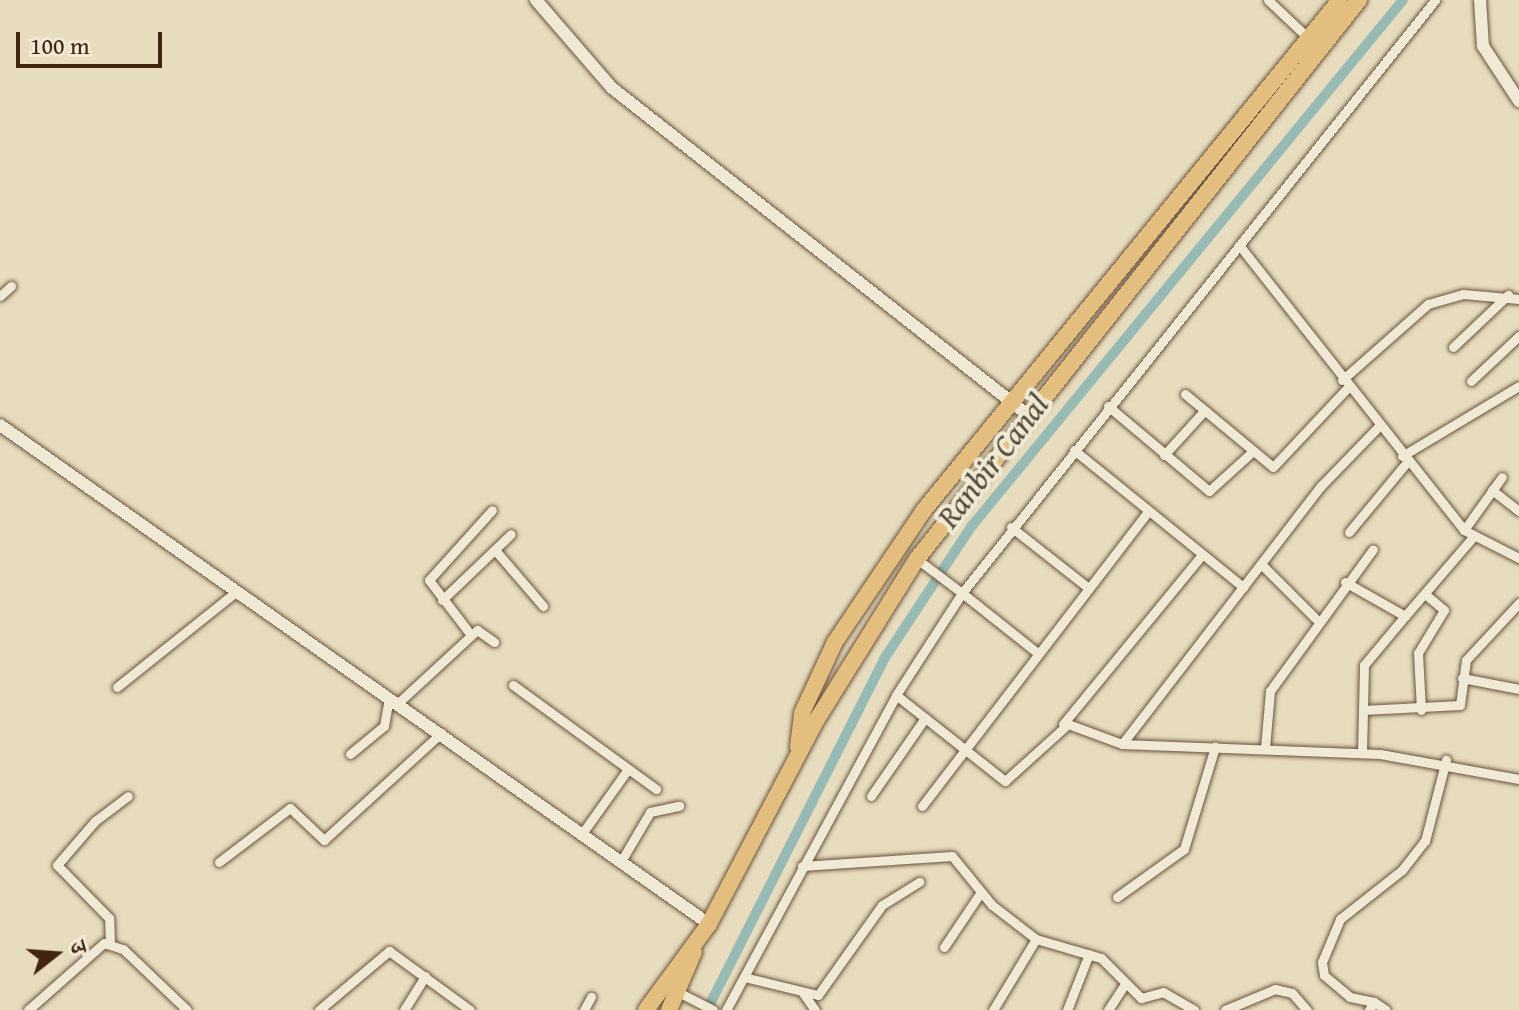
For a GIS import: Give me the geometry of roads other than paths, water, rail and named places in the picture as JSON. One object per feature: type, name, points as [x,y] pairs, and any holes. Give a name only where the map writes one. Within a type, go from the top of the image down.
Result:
[{"type":"highway","points":[[646,1010],[709,924],[794,761],[923,564],[1028,415],[1359,0]]},
{"type":"highway","points":[[794,761],[802,713],[835,642],[924,510],[1338,3]]},
{"type":"highway","points":[[669,1010],[699,939]]},
{"type":"street","points":[[536,0],[612,88],[1028,415]]},
{"type":"street","points":[[1268,0],[1308,38]]},
{"type":"street","points":[[726,1010],[896,695],[962,593],[1011,527],[1435,0]]},
{"type":"street","points":[[1480,0],[1483,46],[1519,101]]},
{"type":"street","points":[[1239,245],[1378,427],[1464,530],[1519,558]]},
{"type":"street","points":[[0,296],[11,286]]},
{"type":"street","points":[[1185,394],[1252,452],[1277,466],[1345,384],[1428,304],[1463,294],[1508,295],[1519,299]]},
{"type":"street","points":[[1453,347],[1508,295]]},
{"type":"street","points":[[1471,381],[1519,336]]},
{"type":"street","points":[[1349,532],[1405,458],[1519,386]]},
{"type":"street","points":[[1108,406],[1211,491],[1252,452]]},
{"type":"street","points":[[1164,455],[1204,411]]},
{"type":"street","points":[[0,425],[237,591],[436,739],[709,924]]},
{"type":"street","points":[[1122,744],[1261,564],[1378,427]]},
{"type":"street","points":[[1074,450],[1243,587]]},
{"type":"street","points":[[1464,530],[1502,477]]},
{"type":"street","points":[[1492,490],[1519,511]]},
{"type":"street","points":[[471,635],[442,600],[429,578],[492,510]]},
{"type":"street","points":[[922,806],[1035,651],[1148,512]]},
{"type":"street","points":[[1011,527],[1086,586]]},
{"type":"street","points":[[442,600],[511,534]]},
{"type":"street","points":[[1362,752],[1364,665],[1473,537]]},
{"type":"street","points":[[1265,748],[1270,691],[1316,619],[1373,549]]},
{"type":"street","points":[[495,550],[543,606]]},
{"type":"street","points":[[896,695],[961,749],[1011,781],[1063,724],[1201,556]]},
{"type":"street","points":[[923,564],[1035,651]]},
{"type":"street","points":[[1261,564],[1316,619]]},
{"type":"street","points":[[1345,582],[1405,616]]},
{"type":"street","points":[[117,687],[237,591]]},
{"type":"street","points":[[1421,710],[1418,653],[1444,610],[1425,594]]},
{"type":"street","points":[[1363,710],[1457,708],[1470,654],[1519,603]]},
{"type":"street","points":[[350,754],[384,726],[388,703],[471,635],[481,629],[494,642]]},
{"type":"street","points":[[1462,678],[1519,689]]},
{"type":"street","points":[[513,685],[656,789]]},
{"type":"street","points":[[871,796],[925,718]]},
{"type":"street","points":[[1063,724],[1122,744],[1362,752],[1446,760],[1519,779]]},
{"type":"street","points":[[219,862],[290,808],[324,840],[436,739]]},
{"type":"street","points":[[1117,897],[1178,856],[1205,794],[1215,747]]},
{"type":"street","points":[[1386,1010],[1350,997],[1324,975],[1322,962],[1340,919],[1402,870],[1434,815],[1446,760]]},
{"type":"street","points":[[581,835],[628,769]]},
{"type":"street","points":[[128,796],[57,865],[109,918],[110,943],[187,1010]]},
{"type":"street","points":[[620,863],[650,812],[679,806]]},
{"type":"street","points":[[802,866],[943,854],[958,860],[981,892],[1036,939],[1060,952],[1089,954],[1141,998],[1166,993],[1194,1010]]},
{"type":"street","points":[[744,977],[803,993],[820,994],[882,905],[919,882]]},
{"type":"street","points":[[944,947],[981,892]]},
{"type":"street","points":[[993,1010],[1036,939]]},
{"type":"street","points":[[28,1010],[93,950],[110,943]]},
{"type":"street","points":[[319,1010],[385,952],[425,976],[470,1010]]},
{"type":"street","points":[[1067,1010],[1089,954]]},
{"type":"street","points":[[404,1010],[425,976]]},
{"type":"street","points":[[1108,1010],[1124,985]]},
{"type":"street","points":[[1225,1010],[1275,989],[1292,993],[1307,1010]]},
{"type":"street","points":[[678,992],[713,1010]]},
{"type":"street","points":[[803,993],[815,1010]]},
{"type":"street","points":[[584,1010],[591,997]]},
{"type":"waterway","name":"Ranbir Canal","points":[[707,1010],[884,659],[971,527],[1403,0]]}]
